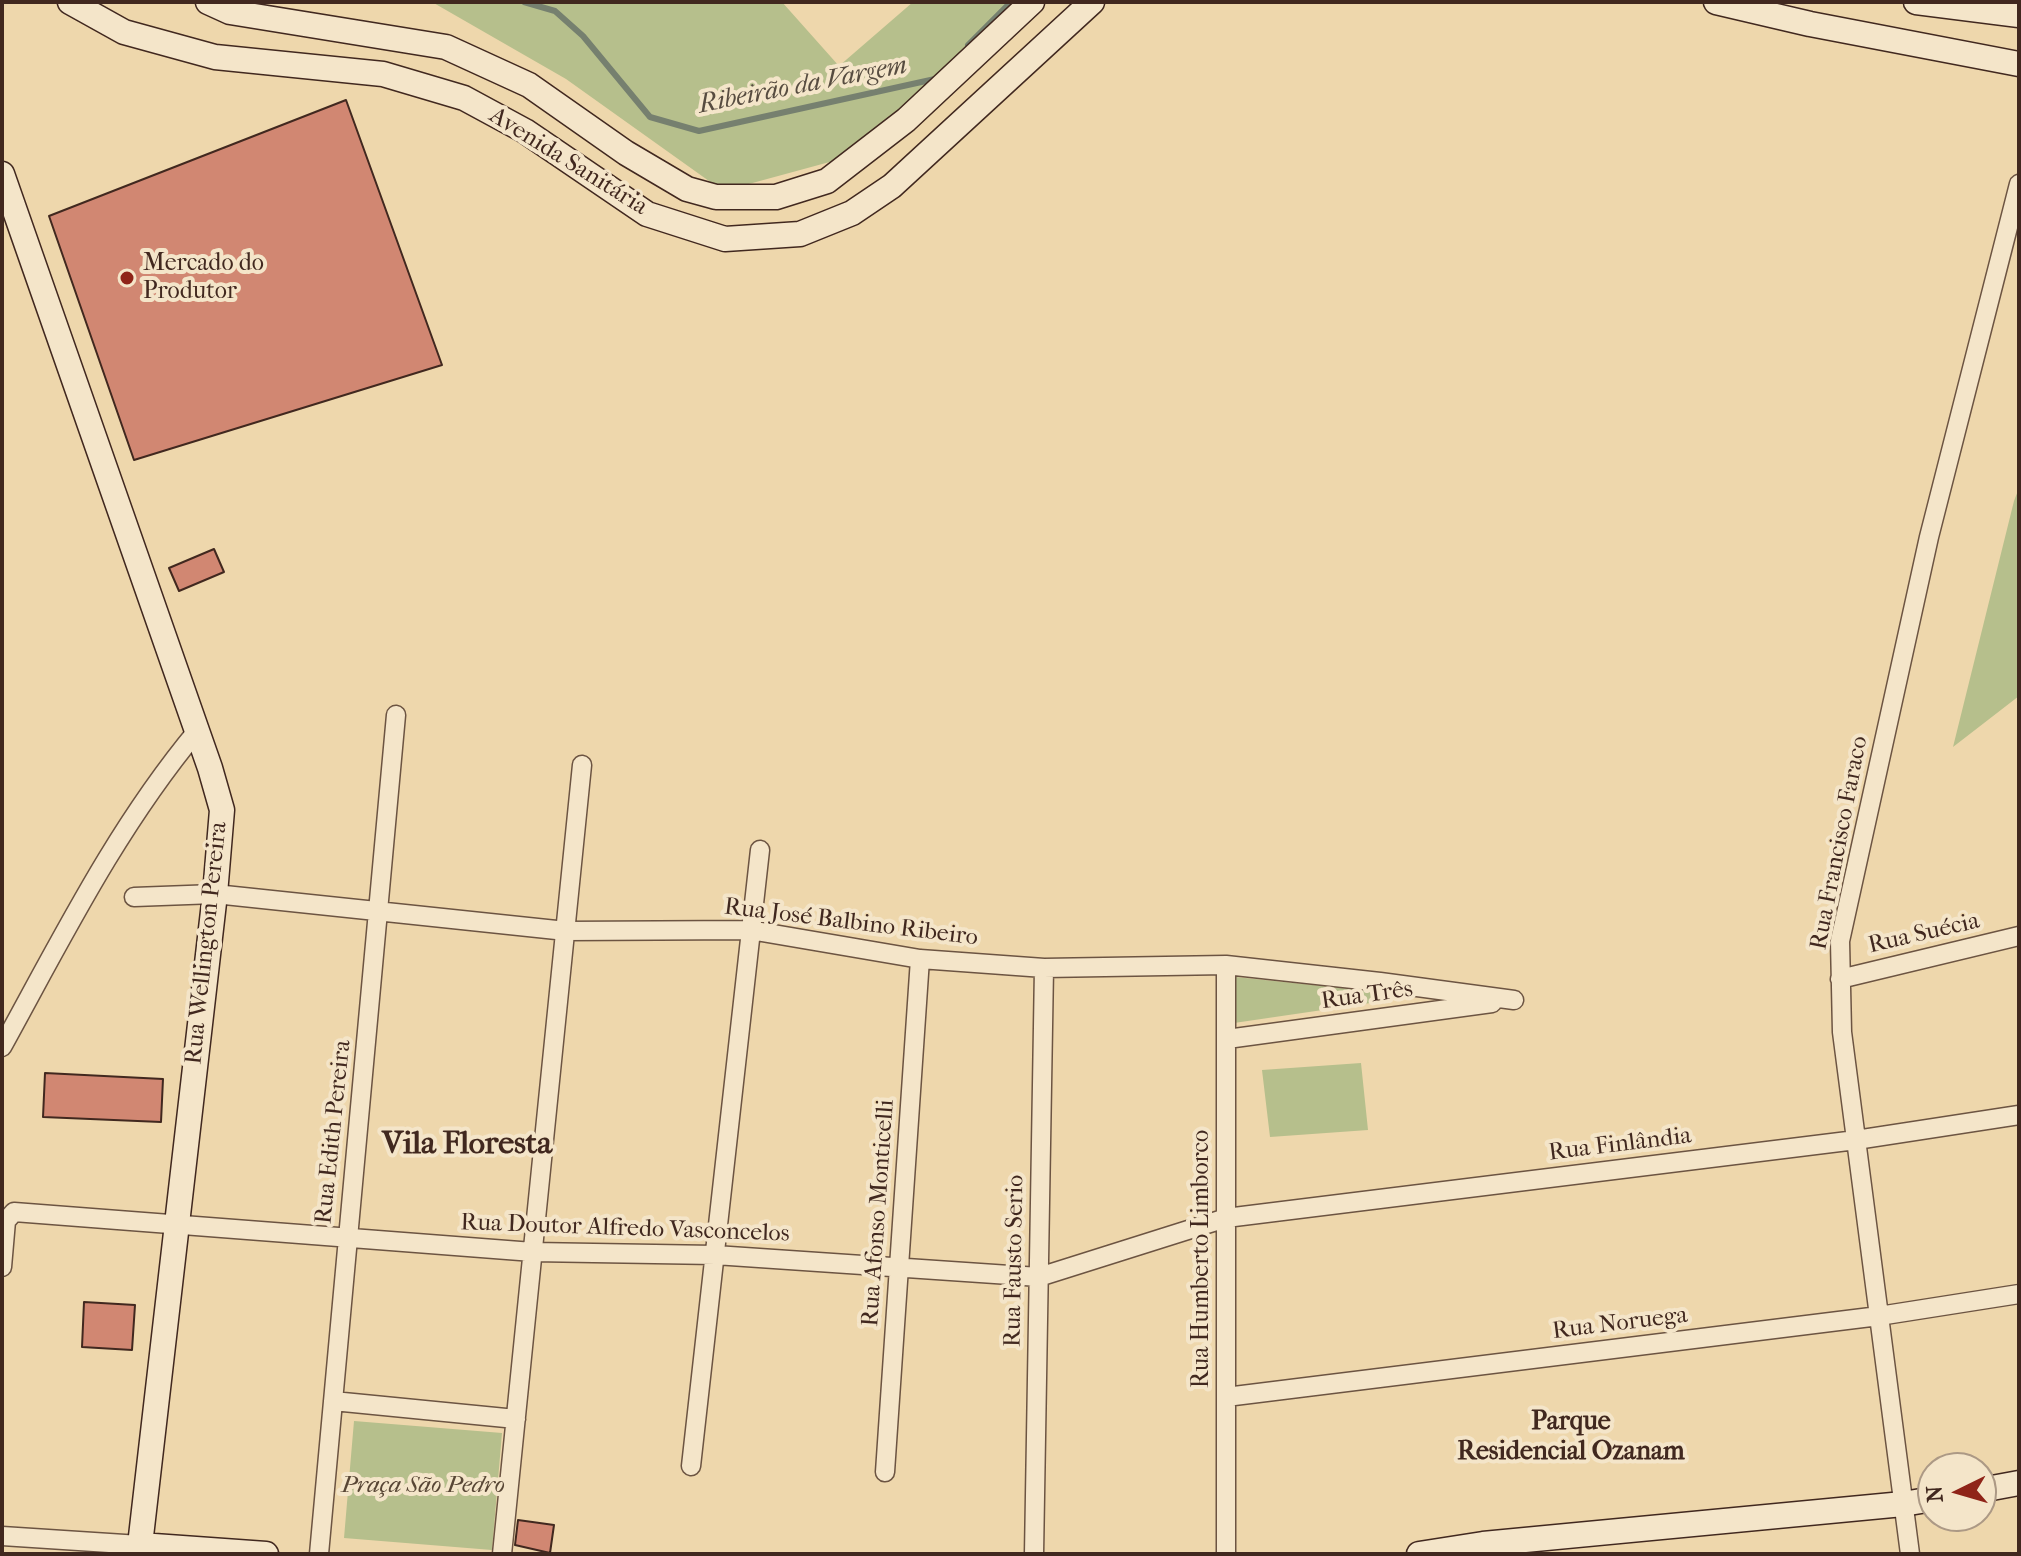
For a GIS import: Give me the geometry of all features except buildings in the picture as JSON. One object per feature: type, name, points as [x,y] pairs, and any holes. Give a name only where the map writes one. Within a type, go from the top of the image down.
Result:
[{"type":"street","name":"Avenida Sanitária","points":[[70,2],[124,32],[215,57],[383,74],[464,98],[525,131],[647,214],[725,239],[800,234],[852,213],[892,186],[1092,2]]},
{"type":"street","name":"Avenida Sanitária","points":[[208,2],[230,12],[446,47],[529,85],[626,153],[687,189],[716,197],[776,197],[827,181],[906,120],[1032,2]]},
{"type":"street","points":[[1716,2],[1810,24],[2019,64]]},
{"type":"street","points":[[1916,2],[2019,15]]},
{"type":"street","name":"Rua Wellington Pereira","points":[[2,174],[222,810],[215,894],[139,1550]]},
{"type":"street","name":"Rua Francisco Faraco","points":[[1910,1554],[1842,1032],[1840,941],[1929,537],[2018,194]]},
{"type":"street","name":"Rua Edith Pereira","points":[[319,1554],[396,715]]},
{"type":"street","points":[[2,1047],[110,851],[162,773],[197,731]]},
{"type":"street","points":[[502,1554],[582,765]]},
{"type":"street","points":[[691,1466],[760,850]]},
{"type":"street","name":"Rua José Balbino Ribeiro","points":[[134,897],[215,894],[566,931],[750,930],[920,959],[1044,968],[1226,965],[1514,1000]]},
{"type":"street","name":"Rua Suécia","points":[[1840,979],[2019,936]]},
{"type":"street","name":"Rua Afonso Monticelli","points":[[885,1472],[920,959]]},
{"type":"street","name":"Rua Humberto Limborco","points":[[1226,965],[1226,1554]]},
{"type":"street","name":"Rua Fausto Serio","points":[[1034,1554],[1044,968]]},
{"type":"street","name":"Rua Três","points":[[1227,1039],[1514,1000]]},
{"type":"street","name":"Rua Finlândia","points":[[1226,1218],[1856,1140],[2019,1115]]},
{"type":"street","name":"Rua Doutor Alfredo Vasconcelos","points":[[2,1267],[6,1221],[14,1212],[533,1252],[715,1255],[1039,1277],[1226,1218]]},
{"type":"street","name":"Rua Noruega","points":[[1226,1397],[1879,1316],[2019,1294]]},
{"type":"street","points":[[333,1401],[516,1419]]},
{"type":"street","points":[[1997,1487],[2019,1483]]},
{"type":"street","points":[[1419,1554],[1917,1502]]},
{"type":"street","points":[[2,1536],[139,1550],[266,1554]]},
{"type":"green space","points":[[432,2],[782,2],[839,66],[913,2],[1044,2],[881,148],[723,191],[566,79]]},
{"type":"green space","points":[[2019,488],[2019,696],[1953,747],[2014,501]]},
{"type":"green space","points":[[1236,977],[1418,996],[1234,1023]]},
{"type":"green space","points":[[1361,1063],[1368,1130],[1270,1137],[1262,1070]]},
{"type":"green space","name":"Praça São Pedro","points":[[354,1421],[502,1433],[492,1550],[344,1538]]},
{"type":"waterway","name":"Ribeirão da Vargem","points":[[524,2],[555,11],[583,36],[650,117],[699,131],[935,79]]},
{"type":"waterway","name":"Ribeirão da Vargem","points":[[968,45],[1011,2]]},
{"type":"place","name":"Mercado do Produtor","points":[[127,278]]},
{"type":"district","name":"Vila Floresta","points":[[467,1145]]},
{"type":"district","name":"Parque Residencial Ozanam","points":[[1571,1438]]}]
